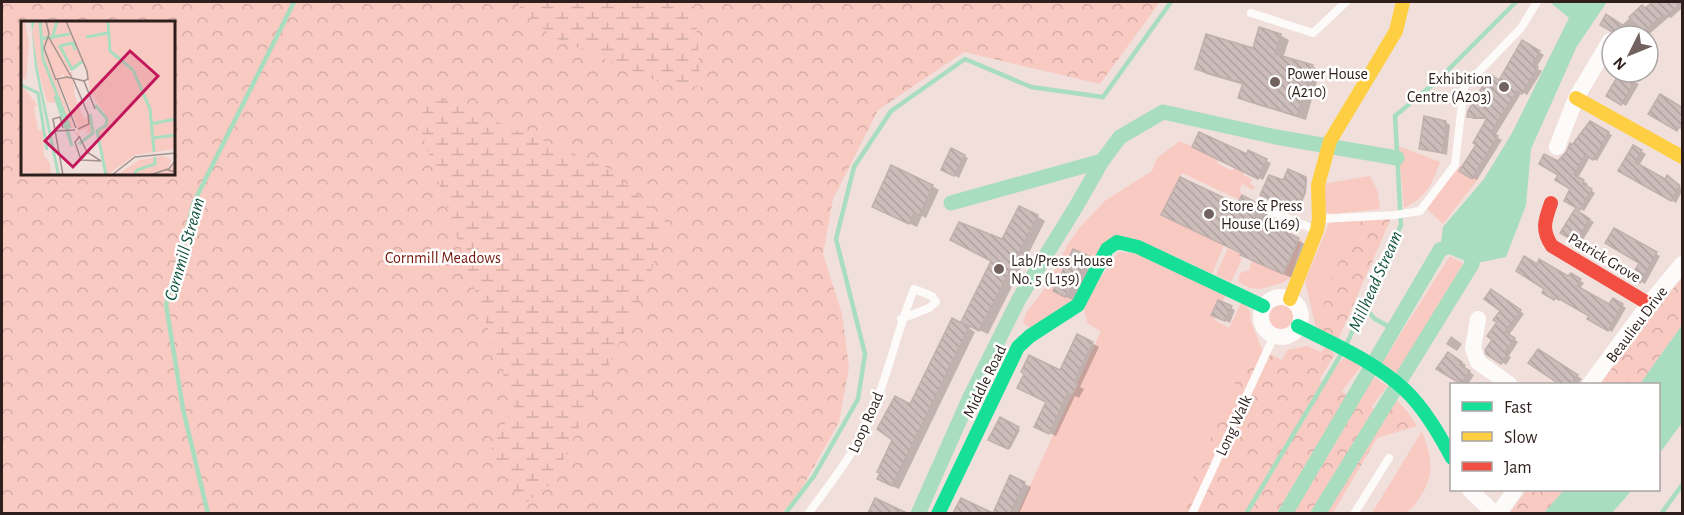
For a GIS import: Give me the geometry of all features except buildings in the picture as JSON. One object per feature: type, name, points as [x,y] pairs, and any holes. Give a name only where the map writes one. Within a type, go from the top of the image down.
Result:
[{"type":"street","points":[[1290,299],[1318,225],[1318,185],[1328,147],[1396,31],[1403,2]]},
{"type":"street","points":[[1557,147],[1576,98],[1600,58]]},
{"type":"street","points":[[1576,98],[1683,157]]},
{"type":"street","name":"Patrick Grove","points":[[1551,203],[1544,224],[1544,235],[1552,246],[1649,304]]},
{"type":"street","name":"Middle Road","points":[[938,513],[1018,347],[1030,336],[1078,305],[1107,249],[1117,242],[1138,247],[1263,306]]},
{"type":"street","name":"Beaulieu Drive","points":[[1591,383],[1649,304],[1683,264]]},
{"type":"street","points":[[1272,298],[1290,299],[1299,308],[1298,326],[1289,335],[1274,336],[1262,325],[1263,306],[1272,298]]},
{"type":"street","points":[[1478,319],[1473,348],[1478,362],[1508,383]]},
{"type":"street","points":[[1298,326],[1337,345],[1405,390],[1432,425],[1450,455]]},
{"type":"street","points":[[1472,491],[1496,513],[1513,491]]},
{"type":"lane","points":[[1251,13],[1313,33],[1346,2]]},
{"type":"lane","points":[[1270,211],[1318,225],[1420,211],[1455,165],[1464,87],[1521,28],[1537,3]]},
{"type":"lane","name":"Loop Road","points":[[808,513],[839,473],[868,423],[901,319]]},
{"type":"lane","name":"Long Walk","points":[[1192,513],[1274,336]]},
{"type":"lane","points":[[1354,513],[1389,458]]},
{"type":"green space","name":"Cornmill Meadows","points":[[2,2],[1160,2],[1100,84],[964,52],[878,110],[833,199],[823,254],[842,314],[849,367],[839,422],[798,495],[781,514],[2,513]]},
{"type":"green space","points":[[514,2],[692,2],[695,8],[701,87],[664,84],[551,36]]},
{"type":"green space","points":[[432,95],[613,170],[666,223],[646,288],[552,483],[522,506],[491,450],[514,406],[418,121]]},
{"type":"green space","points":[[1180,141],[1218,159],[1217,163],[1232,171],[1235,167],[1244,172],[1243,175],[1252,179],[1250,184],[1255,187],[1253,190],[1242,184],[1239,191],[1242,194],[1240,200],[1182,173],[1161,214],[1224,245],[1212,274],[1163,251],[1135,241],[1123,239],[1111,242],[1101,253],[1093,270],[1090,269],[1091,258],[1073,249],[1053,291],[1074,300],[1083,284],[1085,285],[1074,305],[1034,331],[1023,323],[1026,313],[1046,287],[1068,244],[1080,227],[1106,200],[1152,171],[1157,158]]},
{"type":"green space","points":[[1398,146],[1440,162],[1427,190],[1404,208]]},
{"type":"green space","points":[[1460,166],[1478,179],[1443,224],[1427,209]]},
{"type":"green space","points":[[1370,176],[1378,192],[1380,209],[1333,214],[1326,212],[1322,184]]},
{"type":"green space","points":[[1392,216],[1316,328],[1305,281],[1329,223]]},
{"type":"green space","points":[[1392,216],[1338,340],[1316,328],[1334,271],[1362,220]]},
{"type":"green space","points":[[1300,239],[1302,240],[1291,277],[1282,283],[1260,289],[1250,288],[1238,282],[1240,273],[1250,270],[1253,259],[1284,275]]},
{"type":"green space","points":[[1228,248],[1238,253],[1241,248],[1243,249],[1239,257],[1242,259],[1231,282],[1216,275]]},
{"type":"green space","points":[[1118,252],[1139,253],[1226,294],[1214,320],[1229,328],[1243,299],[1250,312],[1251,322],[1263,352],[1188,513],[1017,514],[1101,331],[1087,323],[1083,304]]},
{"type":"green space","points":[[1450,256],[1463,264],[1395,378],[1380,366]]},
{"type":"green space","points":[[1682,279],[1682,325],[1641,383],[1601,383],[1640,325]]},
{"type":"green space","points":[[1280,300],[1292,305],[1297,317],[1292,329],[1280,334],[1268,329],[1263,317],[1268,305]]},
{"type":"green space","points":[[1252,345],[1282,360],[1287,350],[1307,346],[1321,352],[1325,347],[1335,354],[1319,380],[1384,414],[1394,397],[1417,426],[1377,438],[1333,513],[1177,514]]},
{"type":"green space","points":[[1345,357],[1361,366],[1319,422],[1296,433],[1336,366]]},
{"type":"green space","points":[[1373,376],[1387,386],[1356,428],[1339,426]]},
{"type":"green space","points":[[1422,431],[1430,457],[1430,473],[1425,489],[1412,508],[1404,513],[1372,513]]},
{"type":"green space","points":[[1526,491],[1563,491],[1544,513],[1509,514]]},
{"type":"shaded area","points":[[1552,2],[1607,2],[1577,46],[1531,149],[1526,205],[1506,257],[1472,264],[1440,250],[1443,227],[1484,179],[1512,133],[1569,18]]},
{"type":"shaded area","points":[[1682,325],[1682,423],[1660,453],[1660,383],[1641,383]]},
{"type":"shaded area","points":[[1563,491],[1631,491],[1612,513],[1544,513]]},
{"type":"waterway","name":"Cornmill Stream","points":[[208,514],[183,409],[166,305],[194,202],[294,2]]},
{"type":"waterway","points":[[785,514],[814,476],[858,399],[865,354],[836,239],[854,167],[891,111],[965,59],[1031,87],[1103,97],[1171,2]]},
{"type":"waterway","name":"Millhead Stream","points":[[1347,343],[1401,225],[1395,116],[1437,81],[1516,2]]},
{"type":"waterway","points":[[918,514],[970,397],[1019,299],[1102,161],[1120,137],[1163,112],[1276,137],[1397,158]]},
{"type":"waterway","points":[[951,203],[1102,161]]},
{"type":"waterway","points":[[1285,514],[1440,250],[1457,243]]},
{"type":"waterway","points":[[1318,514],[1472,264],[1470,245]]},
{"type":"waterway","points":[[1363,306],[1375,319],[1393,329]]},
{"type":"waterway","name":"Millhead Stream","points":[[1246,514],[1340,356]]},
{"type":"waterway","points":[[1661,514],[1682,485]]},
{"type":"traffic: fast","points":[[938,514],[1018,347],[1030,336],[1078,305],[1107,249],[1117,242],[1138,247],[1263,306]]},
{"type":"traffic: fast","points":[[1298,326],[1367,362],[1405,390],[1425,413],[1450,455]]},
{"type":"traffic: slow","points":[[1290,299],[1317,230],[1318,185],[1330,141],[1396,31],[1403,2]]},
{"type":"traffic: slow","points":[[1576,98],[1682,157]]},
{"type":"traffic: jam","points":[[1551,203],[1545,230],[1552,246],[1649,304]]},
{"type":"place","name":"Power House (A210)","points":[[1275,82]]},
{"type":"place","name":"Exhibition Centre (A203)","points":[[1504,87]]},
{"type":"place","name":"Store & Press House (L169)","points":[[1209,214]]},
{"type":"place","name":"Lab/Press House No. 5 (L159)","points":[[999,269]]}]
